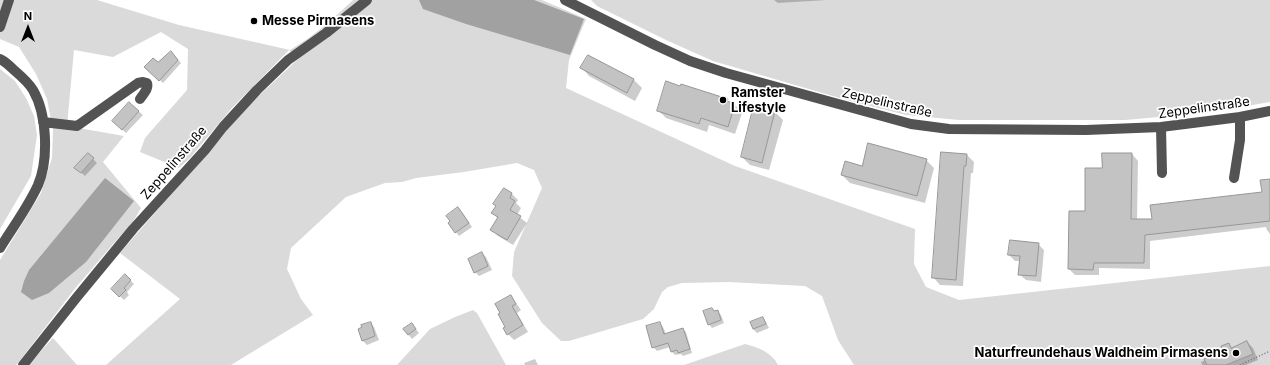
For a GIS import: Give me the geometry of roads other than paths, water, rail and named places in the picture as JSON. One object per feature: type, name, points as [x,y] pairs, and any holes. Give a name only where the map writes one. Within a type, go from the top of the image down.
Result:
[{"type":"street","points":[[0,27],[9,0]]},
{"type":"street","name":"Zeppelinstraße","points":[[23,365],[133,229],[205,150],[242,106],[288,60],[326,33],[367,0]]},
{"type":"street","name":"Zeppelinstraße","points":[[565,0],[690,61],[726,73],[911,124],[949,129],[1086,130],[1161,127],[1240,117],[1270,111]]},
{"type":"street","points":[[0,59],[4,61],[32,89],[39,102],[45,137],[44,165],[38,184],[0,248]]},
{"type":"street","points":[[43,122],[77,126],[143,82],[148,86],[140,99]]},
{"type":"street","points":[[1234,178],[1240,140],[1240,117]]},
{"type":"street","points":[[1161,127],[1162,173]]},
{"type":"place","name":"Messe Pirmasens","points":[[254,21]]},
{"type":"place","name":"Ramster Lifestyle","points":[[723,100]]},
{"type":"place","name":"Naturfreundehaus Waldheim Pirmasens","points":[[1236,353]]}]
